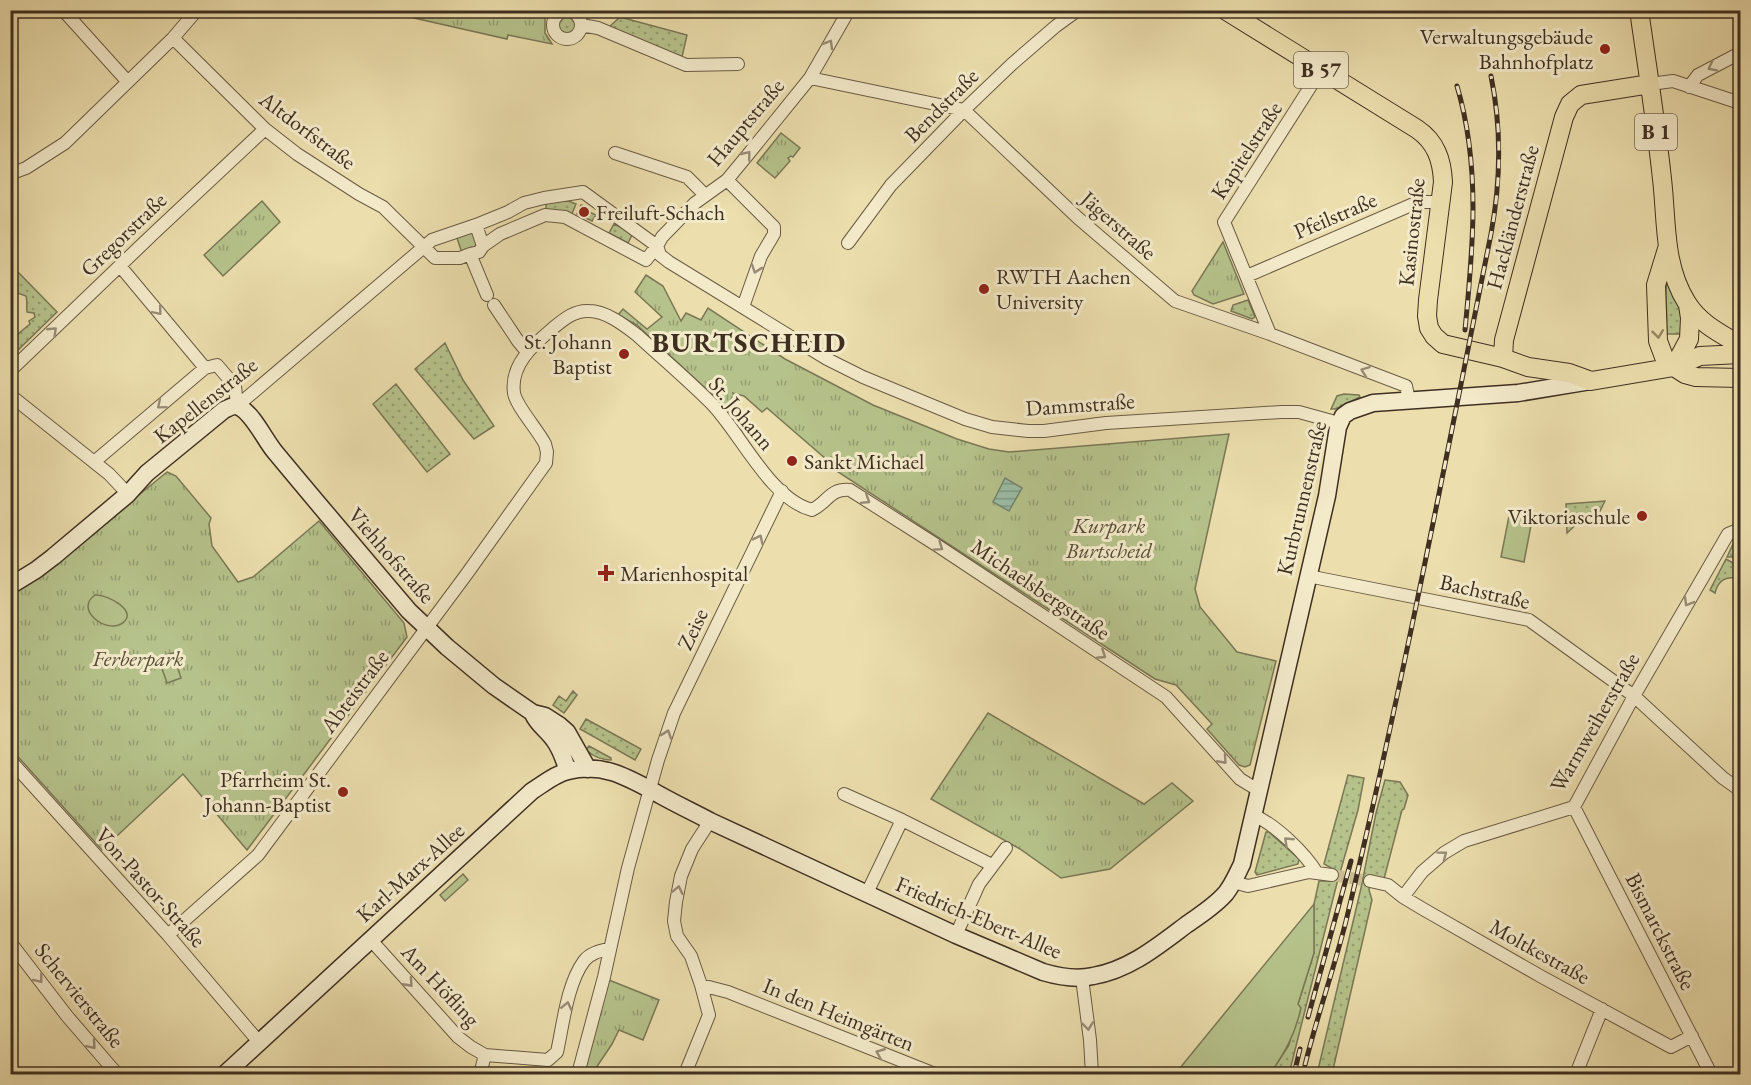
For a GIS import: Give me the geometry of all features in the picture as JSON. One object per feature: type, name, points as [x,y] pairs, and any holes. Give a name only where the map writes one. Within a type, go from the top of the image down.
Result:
[{"type":"main road","name":"Kasinostraße","points":[[1225,10],[1417,129],[1435,147],[1442,165],[1443,182],[1427,316],[1434,336],[1443,344],[1503,358],[1528,367],[1569,373],[1590,381]]},
{"type":"main road","name":"B 1","points":[[1639,10],[1662,180],[1667,249],[1677,285],[1688,304],[1710,327],[1740,345]]},
{"type":"main road","name":"Hackländerstraße","points":[[1503,358],[1504,340],[1564,117],[1570,104],[1581,95],[1650,84]]},
{"type":"main road","name":"B 1","points":[[1667,249],[1656,285],[1657,328],[1658,340],[1664,357],[1674,367]]},
{"type":"main road","points":[[1674,367],[1689,339],[1688,304]]},
{"type":"main road","name":"Kurbrunnenstraße","points":[[1233,882],[1242,864],[1343,416],[1356,407],[1373,403],[1518,393],[1674,367],[1700,356],[1740,354]]},
{"type":"main road","name":"Kurbrunnenstraße","points":[[1674,367],[1685,374],[1699,377],[1740,378]]},
{"type":"main road","name":"Kapellenstraße","points":[[10,586],[45,564],[128,494],[147,473],[224,410],[237,406]]},
{"type":"main road","name":"Viehhofstraße","points":[[237,406],[247,412],[283,462],[409,611],[494,686],[533,713],[545,716],[567,732],[588,769]]},
{"type":"main road","name":"Viehhofstraße","points":[[533,713],[537,723],[556,741],[568,771]]},
{"type":"main road","name":"Karl-Marx-Allee","points":[[225,1074],[532,791],[568,771],[588,769],[605,770],[622,775],[650,790]]},
{"type":"main road","name":"Friedrich-Ebert-Allee","points":[[650,790],[710,821],[956,935],[1056,976],[1082,978],[1122,967],[1154,950],[1214,905],[1233,882]]},
{"type":"street","points":[[63,10],[127,81]]},
{"type":"street","points":[[10,174],[26,168],[65,143],[173,38],[197,10]]},
{"type":"street","name":"Hauptstraße","points":[[657,246],[662,237],[695,203],[727,180],[810,78],[849,10]]},
{"type":"street","name":"Bendstraße","points":[[848,243],[891,185],[964,110],[1038,41],[1078,10]]},
{"type":"street","points":[[574,11],[581,25],[578,34],[570,38],[561,37],[554,27],[555,13],[574,11]]},
{"type":"street","points":[[581,25],[598,28],[686,65],[738,64]]},
{"type":"street","name":"Altdorfstraße","points":[[173,38],[265,129],[297,154],[383,207],[435,258],[460,258],[470,254]]},
{"type":"street","points":[[1689,87],[1698,75],[1740,53]]},
{"type":"street","name":"Kapitelstraße","points":[[1247,276],[1224,222],[1321,70]]},
{"type":"street","points":[[810,78],[964,110]]},
{"type":"street","points":[[1650,84],[1673,81],[1740,103]]},
{"type":"street","name":"Jägerstraße","points":[[964,110],[1078,218],[1175,301],[1270,334],[1406,386],[1409,400]]},
{"type":"street","name":"Gregorstraße","points":[[10,371],[265,129]]},
{"type":"street","points":[[615,153],[687,177],[705,195]]},
{"type":"street","points":[[727,180],[774,227],[774,234],[761,256],[743,307]]},
{"type":"street","name":"Kapellenstraße","points":[[237,406],[432,240],[476,225],[524,203],[583,192],[657,246]]},
{"type":"street","name":"Pfeilstraße","points":[[1247,276],[1418,202],[1441,202]]},
{"type":"street","points":[[527,352],[491,300],[470,254],[479,252],[483,246],[500,234],[546,215],[565,216],[646,260],[657,246]]},
{"type":"street","points":[[476,225],[483,246]]},
{"type":"street","name":"Dammstraße","points":[[657,246],[660,255],[669,262],[805,346],[863,377],[965,419],[992,427],[1044,431],[1106,423],[1281,412],[1299,412],[1340,423]]},
{"type":"street","points":[[120,266],[206,368],[218,365],[234,386],[237,406]]},
{"type":"street","points":[[1247,276],[1270,334]]},
{"type":"street","name":"St. Johann","points":[[527,352],[562,320],[577,312],[589,310],[600,312],[613,319],[638,335],[713,406],[764,473],[782,491]]},
{"type":"street","name":"Abteistraße","points":[[168,935],[258,855],[427,629],[546,463],[547,452],[544,441],[514,396],[513,380],[527,352]]},
{"type":"street","name":"Kapellenstraße","points":[[94,462],[206,368]]},
{"type":"street","points":[[10,395],[109,474],[128,494]]},
{"type":"street","name":"Michaelsbergstraße","points":[[782,491],[802,507],[812,510],[820,506],[834,492],[841,489],[850,490],[1166,697],[1240,779],[1258,790]]},
{"type":"street","name":"Zeise","points":[[578,1074],[604,977],[628,868],[656,766],[674,713],[782,491]]},
{"type":"street","name":"Warmweiherstraße","points":[[1403,897],[1422,872],[1444,853],[1464,841],[1574,807],[1634,696],[1728,534],[1740,529]]},
{"type":"street","name":"Bachstraße","points":[[1308,576],[1529,620],[1634,696],[1723,778],[1740,790]]},
{"type":"street","name":"Von-Pastor-Straße","points":[[10,760],[168,935],[259,1042]]},
{"type":"street","points":[[844,794],[992,865]]},
{"type":"street","name":"Bismarckstraße","points":[[1574,807],[1711,1074]]},
{"type":"street","points":[[1253,815],[1270,824],[1310,861],[1317,873]]},
{"type":"street","points":[[867,893],[902,820]]},
{"type":"street","points":[[685,1074],[709,1015],[691,956],[676,936],[674,921],[676,902],[685,867],[692,849],[710,821]]},
{"type":"street","points":[[956,935],[979,884],[1006,848]]},
{"type":"street","points":[[1233,882],[1248,886],[1309,872],[1332,875]]},
{"type":"street","name":"Moltkestraße","points":[[1370,881],[1388,885],[1403,897],[1671,1047],[1692,1036]]},
{"type":"street","name":"Am Höfling","points":[[370,939],[458,1037],[471,1047],[485,1054],[548,1060],[557,1052],[572,986],[585,960],[596,952],[609,949]]},
{"type":"street","name":"Schervierstraße","points":[[10,942],[67,1016],[117,1074]]},
{"type":"street","points":[[1082,978],[1092,1074]]},
{"type":"street","name":"In den Heimgärten","points":[[701,985],[728,992],[934,1074]]},
{"type":"street","points":[[1576,1074],[1602,1010]]},
{"type":"street","name":"Am Höfling","points":[[480,1074],[485,1054]]},
{"type":"green space","points":[[420,11],[536,11],[535,14],[545,16],[545,33],[552,44],[508,35],[507,39],[414,18]]},
{"type":"green space","points":[[567,14],[574,17],[577,24],[574,31],[567,34],[560,31],[557,24],[560,17]]},
{"type":"green space","points":[[620,17],[687,35],[682,57],[609,27]]},
{"type":"green space","points":[[781,133],[800,148],[793,157],[788,158],[790,161],[775,178],[757,163]]},
{"type":"green space","points":[[262,201],[280,222],[223,276],[204,255]]},
{"type":"green space","points":[[568,201],[576,204],[571,216],[546,212],[546,202]]},
{"type":"green space","name":"Freiluft-Schach","points":[[581,205],[596,215],[592,221],[577,214]]},
{"type":"green space","points":[[614,224],[633,233],[628,243],[609,233]]},
{"type":"green space","points":[[473,230],[479,248],[462,253],[456,235]]},
{"type":"green space","points":[[1223,242],[1244,294],[1213,304],[1194,295],[1192,291]]},
{"type":"green space","points":[[19,273],[57,312],[11,357],[11,338],[17,339],[18,334],[35,317],[34,313],[27,312],[26,296],[18,293],[14,297],[11,293],[11,275]]},
{"type":"green space","name":"Kurpark Burtscheid","points":[[646,275],[663,286],[681,321],[686,313],[701,320],[708,308],[785,359],[873,405],[957,439],[989,449],[1009,452],[1229,434],[1195,589],[1200,607],[1237,652],[1276,661],[1250,765],[1245,767],[1239,765],[1207,729],[1212,724],[1176,685],[1155,679],[829,466],[827,460],[767,408],[762,412],[744,396],[733,393],[744,439],[728,411],[716,398],[637,325],[618,315],[623,309],[647,329],[662,317],[635,292]]},
{"type":"green space","points":[[1667,278],[1679,302],[1684,334],[1667,334]]},
{"type":"green space","points":[[1248,300],[1255,317],[1252,319],[1231,311],[1233,305]]},
{"type":"green space","points":[[445,343],[463,380],[494,426],[474,439],[415,369]]},
{"type":"green space","points":[[396,384],[450,454],[427,472],[373,404]]},
{"type":"green space","points":[[1344,394],[1360,397],[1331,409],[1337,396]]},
{"type":"green space","name":"Ferberpark","points":[[167,472],[176,476],[211,518],[209,524],[212,546],[238,582],[253,577],[319,521],[404,623],[407,637],[247,850],[183,774],[102,850],[11,749],[10,594],[32,582]]},
{"type":"green space","points":[[1605,501],[1600,511],[1588,513],[1567,533],[1566,504]]},
{"type":"green space","points":[[1509,516],[1532,520],[1524,562],[1501,557]]},
{"type":"green space","points":[[1735,540],[1740,546],[1740,559],[1727,557]]},
{"type":"green space","points":[[1726,559],[1740,567],[1739,579],[1724,580],[1718,585],[1715,593],[1710,590]]},
{"type":"green space","points":[[95,595],[107,597],[120,605],[125,609],[126,619],[115,626],[101,623],[94,618],[88,607],[89,601]]},
{"type":"green space","points":[[173,653],[181,678],[167,683],[158,657]]},
{"type":"green space","points":[[573,691],[577,695],[564,713],[553,705],[559,696],[566,701]]},
{"type":"green space","points":[[988,713],[1144,804],[1172,783],[1193,801],[1110,869],[1061,878],[1020,849],[931,799]]},
{"type":"green space","points":[[586,719],[641,749],[635,760],[580,729]]},
{"type":"green space","points":[[589,746],[611,760],[592,755],[586,750]]},
{"type":"green space","points":[[1348,775],[1364,778],[1358,810],[1337,883],[1289,1074],[1270,1074],[1289,1045],[1298,1004],[1314,953],[1314,904],[1319,881],[1331,881],[1333,869],[1324,864]]},
{"type":"green space","points":[[1385,780],[1400,782],[1408,795],[1384,879],[1371,879],[1369,890],[1372,900],[1332,1074],[1317,1074],[1361,888],[1376,813]]},
{"type":"green space","points":[[1266,832],[1269,832],[1299,859],[1298,864],[1257,875],[1255,872]]},
{"type":"green space","points":[[463,874],[468,880],[445,901],[440,895]]},
{"type":"green space","points":[[1314,904],[1314,953],[1298,1004],[1301,1008],[1299,1018],[1289,1043],[1270,1074],[1175,1074]]},
{"type":"green space","points":[[609,980],[659,1000],[643,1040],[619,1030],[592,1074],[582,1074]]},
{"type":"shaded area","points":[[1005,478],[1022,488],[1009,511],[993,502]]},
{"type":"tunnel","points":[[1332,875],[1370,881]]},
{"type":"railway","points":[[1305,1065],[1346,921],[1385,750],[1491,234],[1497,194],[1499,155],[1495,96],[1491,76]]},
{"type":"railway","points":[[1457,86],[1465,116],[1472,177],[1472,238],[1465,330]]},
{"type":"railway","points":[[1308,1017],[1351,861]]},
{"type":"railway","points":[[1294,1074],[1300,1049]]},
{"type":"place","name":"Verwaltungsgebäude Bahnhofplatz","points":[[1605,49]]},
{"type":"place","name":"Freiluft-Schach","points":[[584,212]]},
{"type":"place","name":"RWTH Aachen University","points":[[984,289]]},
{"type":"place","name":"St. Johann Baptist","points":[[624,354]]},
{"type":"place","name":"Sankt Michael","points":[[792,461]]},
{"type":"place","name":"Viktoriaschule","points":[[1642,516]]},
{"type":"place","name":"Marienhospital","points":[[606,573]]},
{"type":"place","name":"Pfarrheim St. Johann-Baptist","points":[[343,792]]},
{"type":"district","name":"BURTSCHEID","points":[[749,342]]}]
